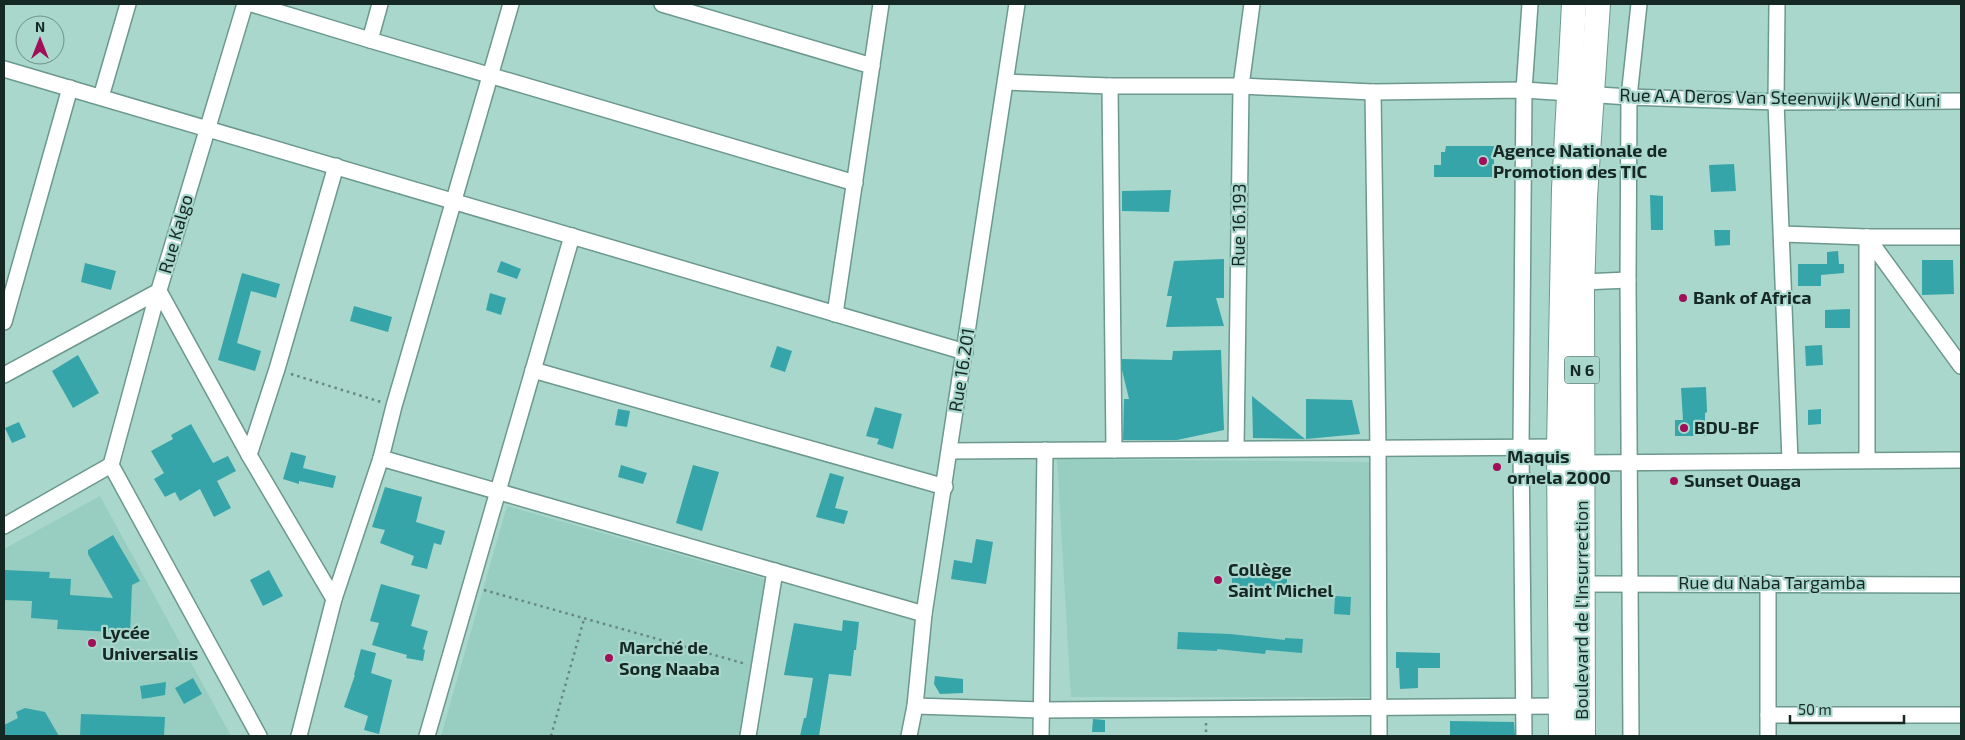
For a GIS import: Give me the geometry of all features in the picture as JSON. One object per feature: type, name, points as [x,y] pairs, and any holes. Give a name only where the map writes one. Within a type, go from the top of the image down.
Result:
[{"type":"main road","name":"Boulevard de l'Insurrection","points":[[1574,4],[1585,197],[1582,463],[1583,736]]},
{"type":"main road","name":"Boulevard de l'Insurrection","points":[[1561,736],[1559,447],[1564,189],[1580,93],[1598,4]]},
{"type":"street","points":[[101,97],[128,4]]},
{"type":"street","name":"Rue Kalgo","points":[[111,465],[159,290],[245,4]]},
{"type":"street","points":[[252,4],[854,183]]},
{"type":"street","points":[[370,40],[380,4]]},
{"type":"street","points":[[299,736],[334,598],[381,458],[394,406],[511,4]]},
{"type":"street","points":[[662,4],[872,66]]},
{"type":"street","points":[[835,314],[881,4]]},
{"type":"street","name":"Rue 16.201","points":[[909,736],[915,706],[924,614],[945,487],[1017,4]]},
{"type":"street","name":"Rue 16.193","points":[[1236,448],[1241,86],[1252,4]]},
{"type":"street","points":[[1524,736],[1521,446],[1524,90],[1530,4]]},
{"type":"street","points":[[1630,736],[1628,462],[1629,97],[1639,4]]},
{"type":"street","points":[[1777,4],[1776,102],[1790,461]]},
{"type":"street","points":[[4,68],[965,352]]},
{"type":"street","name":"Rue A.A Deros Van Steenwijk Wend Kuni","points":[[1006,82],[1110,86],[1241,86],[1373,92],[1524,90],[1629,97],[1776,102],[1961,101]]},
{"type":"street","points":[[1110,86],[1114,450]]},
{"type":"street","points":[[4,322],[70,88]]},
{"type":"street","points":[[1373,92],[1378,448],[1379,736]]},
{"type":"street","points":[[249,454],[277,369],[336,166]]},
{"type":"street","points":[[1782,234],[1868,238],[1961,237]]},
{"type":"street","points":[[427,736],[572,236]]},
{"type":"street","points":[[1868,238],[1961,366]]},
{"type":"street","points":[[1867,460],[1868,238]]},
{"type":"street","points":[[1583,282],[1628,280]]},
{"type":"street","points":[[4,375],[159,290],[249,454],[334,598]]},
{"type":"street","points":[[533,370],[945,487]]},
{"type":"street","points":[[950,451],[1559,447]]},
{"type":"street","points":[[1041,736],[1045,450]]},
{"type":"street","points":[[381,458],[924,614]]},
{"type":"street","points":[[1582,463],[1961,460]]},
{"type":"street","points":[[4,526],[111,465],[260,736]]},
{"type":"street","points":[[748,736],[775,572]]},
{"type":"street","points":[[1768,583],[1768,736]]},
{"type":"street","name":"Rue du Naba Targamba","points":[[1582,584],[1961,584]]},
{"type":"street","points":[[915,706],[1042,710],[1561,706]]},
{"type":"street","points":[[1768,715],[1961,715]]},
{"type":"path","points":[[277,369],[394,406]]},
{"type":"path","points":[[470,586],[760,668]]},
{"type":"path","points":[[551,736],[584,619]]},
{"type":"shaded area","name":"Collège Saint Michel","points":[[1057,459],[1370,462],[1372,697],[1071,697]]},
{"type":"shaded area","name":"Lycée Universalis","points":[[100,496],[231,736],[4,736],[4,549]]},
{"type":"shaded area","name":"Marché de Song Naaba","points":[[507,506],[768,580],[741,736],[441,736]]},
{"type":"building","points":[[1446,146],[1494,146],[1494,177],[1434,177],[1434,165],[1441,165],[1441,152],[1445,152]]},
{"type":"building","points":[[1734,164],[1736,191],[1711,192],[1709,165]]},
{"type":"building","points":[[1171,190],[1169,212],[1122,211],[1122,191]]},
{"type":"building","points":[[1650,195],[1663,196],[1663,230],[1651,230]]},
{"type":"building","points":[[1714,230],[1730,230],[1730,245],[1715,246]]},
{"type":"building","points":[[1838,251],[1839,264],[1844,264],[1844,273],[1821,275],[1821,286],[1798,286],[1798,264],[1827,264],[1827,252]]},
{"type":"building","points":[[1224,259],[1224,298],[1216,298],[1224,326],[1166,327],[1172,296],[1167,296],[1174,261]]},
{"type":"building","points":[[1922,260],[1953,260],[1954,294],[1922,295]]},
{"type":"building","points":[[501,261],[521,269],[517,279],[497,272]]},
{"type":"building","points":[[85,263],[116,271],[111,290],[81,282]]},
{"type":"building","points":[[242,273],[280,284],[276,298],[251,291],[237,343],[261,351],[255,371],[218,360]]},
{"type":"building","points":[[490,293],[506,298],[501,315],[486,310]]},
{"type":"building","points":[[354,306],[392,317],[388,332],[350,321]]},
{"type":"building","points":[[1850,309],[1850,328],[1825,328],[1825,310]]},
{"type":"building","points":[[1822,345],[1823,365],[1806,366],[1805,346]]},
{"type":"building","points":[[777,346],[792,351],[785,372],[770,367]]},
{"type":"building","points":[[1221,350],[1224,430],[1177,440],[1123,440],[1124,399],[1129,399],[1122,370],[1122,359],[1172,360],[1173,351]]},
{"type":"building","points":[[78,355],[99,393],[73,408],[52,371]]},
{"type":"building","points":[[1706,387],[1707,412],[1705,413],[1705,436],[1675,436],[1675,420],[1683,420],[1681,388]]},
{"type":"building","points":[[1252,396],[1305,439],[1253,438]]},
{"type":"building","points":[[1306,399],[1352,400],[1360,434],[1306,439]]},
{"type":"building","points":[[875,407],[902,414],[893,449],[877,444],[879,439],[866,436]]},
{"type":"building","points":[[618,409],[630,411],[627,427],[615,425]]},
{"type":"building","points":[[1821,409],[1821,424],[1808,425],[1808,410]]},
{"type":"building","points":[[19,422],[26,437],[12,443],[5,428]]},
{"type":"building","points":[[191,424],[213,463],[228,456],[236,471],[217,481],[231,508],[214,517],[200,489],[180,501],[175,492],[165,497],[154,479],[164,473],[151,451],[173,439],[171,435]]},
{"type":"building","points":[[291,452],[306,456],[303,468],[336,476],[333,488],[299,481],[299,484],[283,479]]},
{"type":"building","points":[[621,465],[647,473],[643,484],[618,477]]},
{"type":"building","points":[[693,465],[719,472],[702,531],[676,523]]},
{"type":"building","points":[[830,473],[844,477],[835,508],[848,511],[844,524],[816,517]]},
{"type":"building","points":[[385,487],[422,497],[416,522],[445,531],[441,545],[434,543],[427,569],[411,565],[414,556],[380,543],[385,530],[372,527]]},
{"type":"building","points":[[113,535],[140,581],[132,585],[130,633],[57,629],[58,620],[31,618],[32,601],[4,600],[4,570],[50,572],[49,578],[71,579],[70,595],[113,598],[88,554],[88,550]]},
{"type":"building","points":[[976,539],[993,542],[986,584],[951,579],[954,560],[972,563]]},
{"type":"building","points":[[269,570],[283,596],[263,606],[250,580]]},
{"type":"building","points":[[1232,576],[1287,579],[1286,591],[1232,588]]},
{"type":"building","points":[[381,584],[420,595],[411,626],[428,631],[423,649],[425,650],[423,661],[406,658],[407,655],[372,645],[379,623],[370,621]]},
{"type":"building","points":[[1335,596],[1351,597],[1350,615],[1334,614]]},
{"type":"building","points":[[843,620],[859,622],[851,676],[829,674],[819,736],[800,736],[804,718],[806,718],[813,678],[784,675],[794,623],[842,631]]},
{"type":"building","points":[[1178,632],[1230,634],[1285,640],[1285,638],[1303,639],[1302,653],[1266,650],[1265,654],[1217,649],[1217,651],[1177,649]]},
{"type":"building","points":[[361,649],[376,653],[371,673],[392,680],[379,734],[364,730],[368,716],[344,707],[355,675]]},
{"type":"building","points":[[1396,652],[1440,653],[1440,668],[1418,668],[1418,688],[1400,689],[1399,668],[1396,668]]},
{"type":"building","points":[[935,676],[963,679],[963,693],[940,694],[934,684]]},
{"type":"building","points":[[193,678],[202,694],[184,704],[175,688]]},
{"type":"building","points":[[166,682],[165,695],[142,699],[140,686]]},
{"type":"building","points":[[25,708],[45,712],[59,736],[4,736],[4,725],[18,718],[16,712]]},
{"type":"building","points":[[81,714],[165,717],[164,736],[80,736]]},
{"type":"building","points":[[1093,719],[1105,720],[1105,732],[1092,732]]},
{"type":"building","points":[[1450,721],[1514,722],[1515,736],[1450,736]]},
{"type":"place","name":"Agence Nationale de Promotion des TIC","points":[[1483,161]]},
{"type":"place","name":"Bank of Africa","points":[[1683,298]]},
{"type":"place","name":"BDU-BF","points":[[1684,428]]},
{"type":"place","name":"Maquis ornela 2000","points":[[1497,467]]},
{"type":"place","name":"Sunset Ouaga","points":[[1674,481]]},
{"type":"place","name":"Collège Saint Michel","points":[[1218,580]]},
{"type":"place","name":"Lycée Universalis","points":[[92,643]]},
{"type":"place","name":"Marché de Song Naaba","points":[[609,658]]}]
